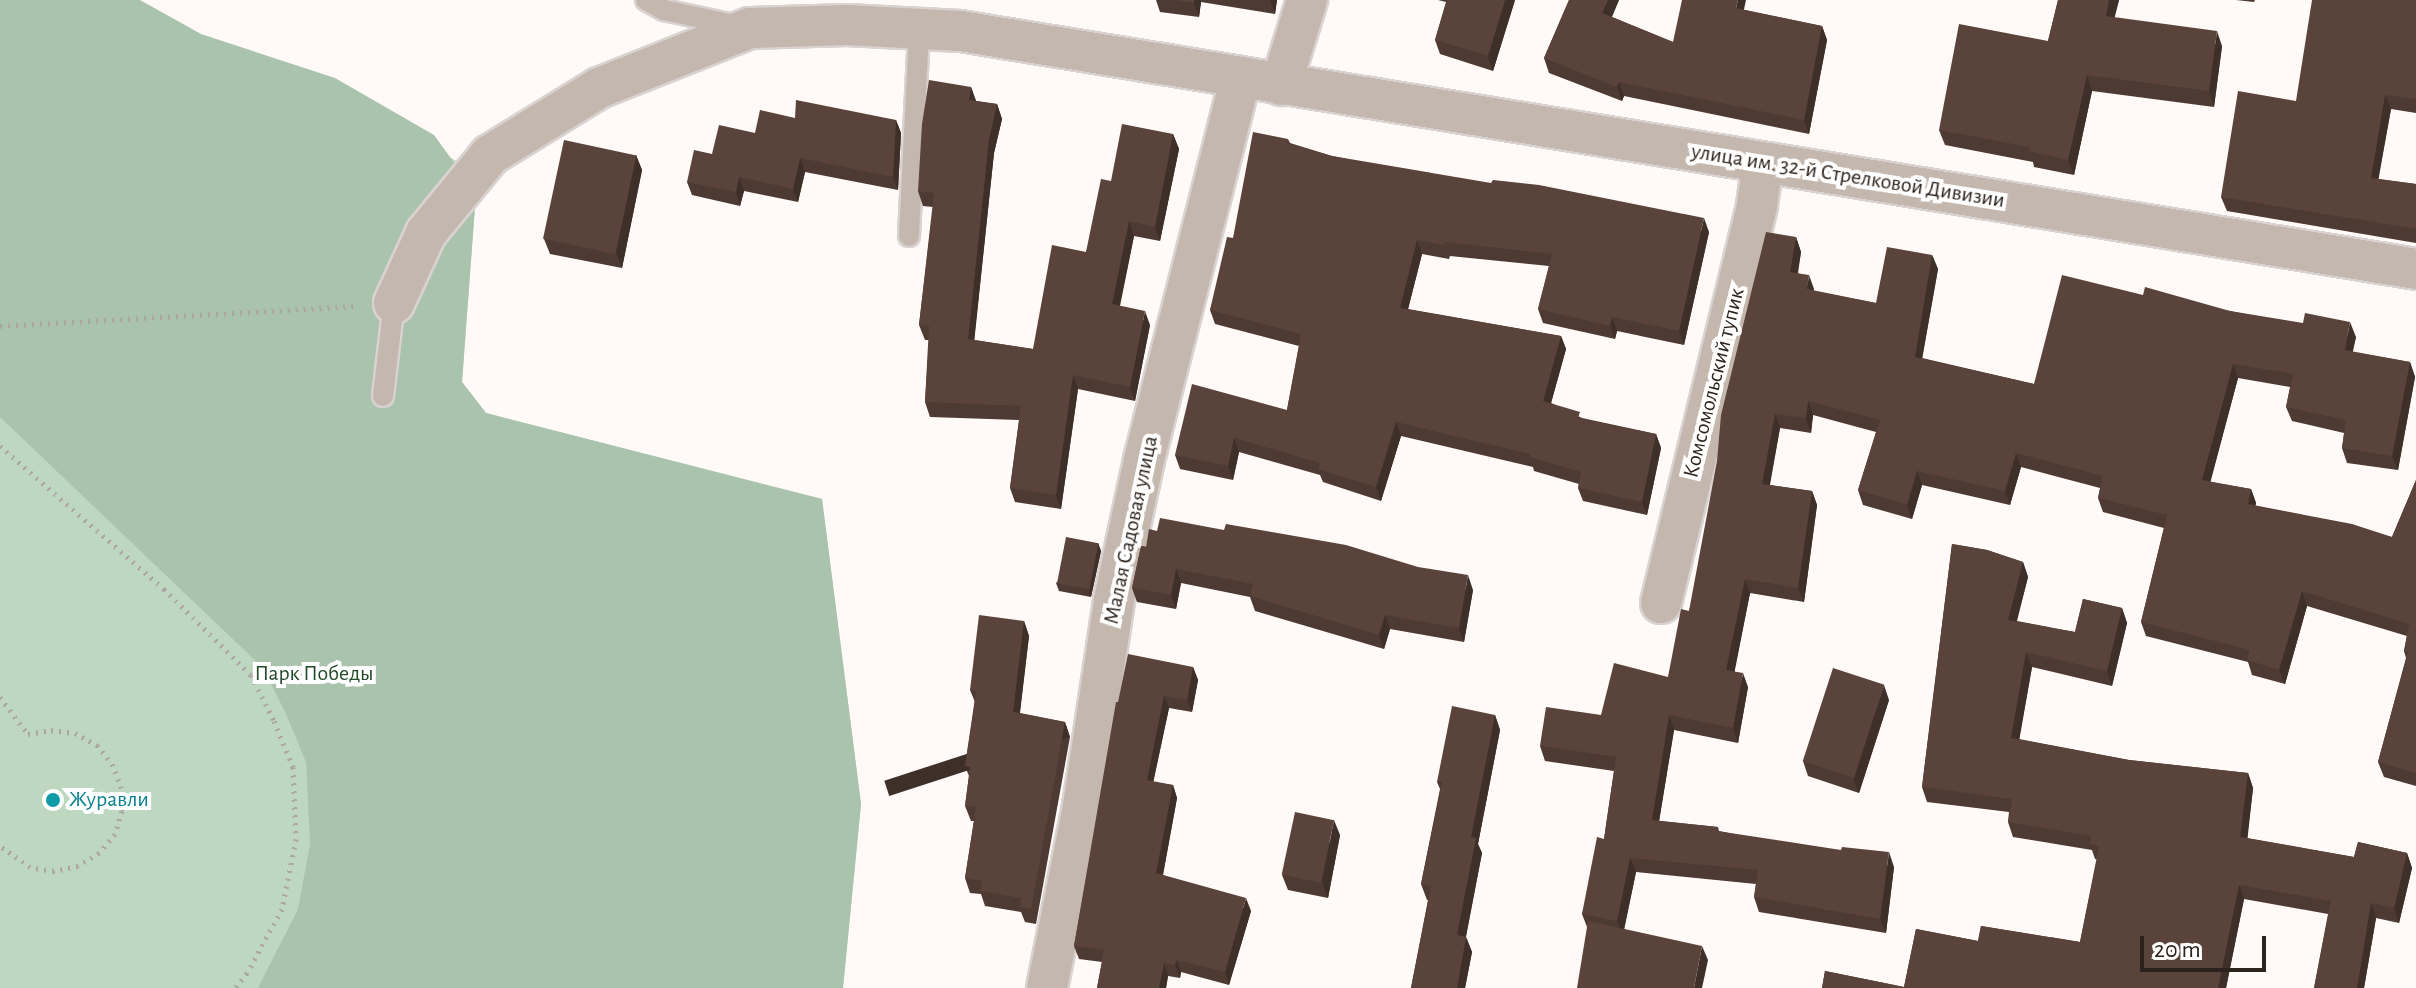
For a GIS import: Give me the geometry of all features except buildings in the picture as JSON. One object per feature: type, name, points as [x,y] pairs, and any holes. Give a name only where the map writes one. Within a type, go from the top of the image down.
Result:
[{"type":"street","points":[[1281,85],[1307,0]]},
{"type":"street","points":[[394,303],[426,233],[490,155],[599,88],[750,28],[847,25],[960,31],[1241,77]]},
{"type":"street","name":"улица им. 32-й Стрелковой Дивизии","points":[[1241,77],[2416,269]]},
{"type":"street","name":"Малая Садовая улица","points":[[1047,988],[1083,806],[1114,600],[1144,460],[1241,77]]},
{"type":"street","name":"Комсомольский тупик","points":[[1661,603],[1757,205],[1763,162]]},
{"type":"lane","points":[[646,0],[664,10],[750,28]]},
{"type":"lane","points":[[909,236],[919,29]]},
{"type":"lane","points":[[383,396],[394,303]]},
{"type":"path","points":[[0,326],[394,303]]},
{"type":"path","points":[[0,446],[164,589],[251,675],[274,721],[293,767],[296,839],[282,909],[247,973],[235,988]]},
{"type":"path","points":[[0,697],[28,734],[63,731],[97,745],[112,764],[121,786],[122,811],[115,834],[99,853],[78,866],[54,871],[30,867],[0,846]]},
{"type":"green space","name":"Парк Победы","points":[[0,0],[414,137],[474,171],[476,193],[462,382],[486,413],[822,499],[861,804],[843,988],[0,988]]},
{"type":"green space","name":"Парк Победы","points":[[0,0],[140,0],[201,34],[335,78],[434,135],[476,193],[462,382],[486,413],[822,499],[861,804],[843,988],[258,988],[298,909],[310,844],[306,762],[286,714],[263,668],[0,417]]},
{"type":"place","name":"Журавли","points":[[53,800]]}]
